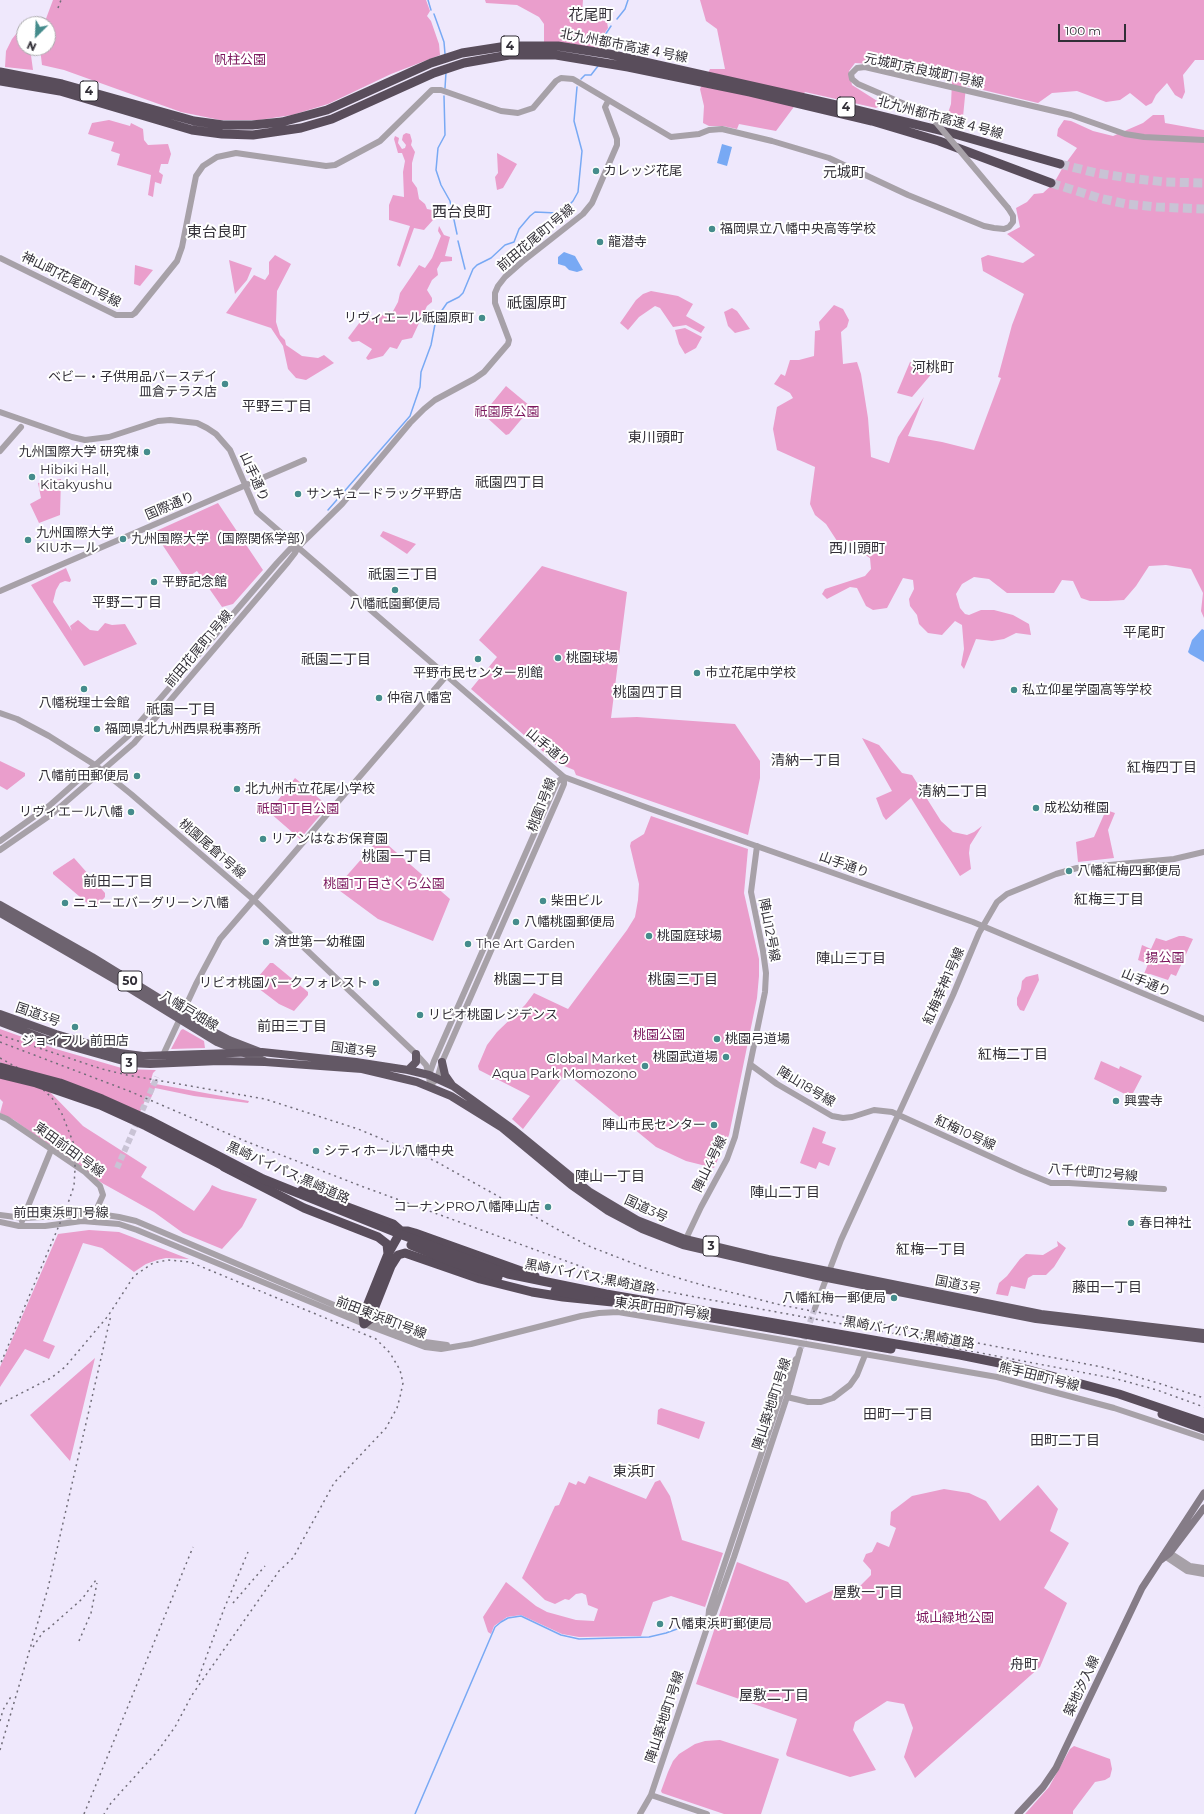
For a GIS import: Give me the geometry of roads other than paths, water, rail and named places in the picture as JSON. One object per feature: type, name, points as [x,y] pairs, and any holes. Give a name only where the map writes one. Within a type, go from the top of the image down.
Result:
[{"type":"highway","name":"北九州都市高速４号線","points":[[0,72],[62,84],[207,132],[237,135],[268,134],[301,128],[332,119],[462,54],[507,46],[557,50],[836,105],[951,133],[1060,164]]},
{"type":"highway","name":"北九州都市高速４号線","points":[[0,81],[72,94],[176,121],[238,125],[266,124],[298,119],[344,103],[432,68],[509,55],[557,50]]},
{"type":"highway","name":"北九州都市高速４号線","points":[[629,63],[872,121],[939,141],[1051,183]]},
{"type":"highway","name":"国道3号","points":[[0,1014],[56,1034],[117,1052],[143,1056],[262,1052],[356,1062],[408,1070],[429,1075],[453,1086],[514,1130],[590,1192],[637,1220],[684,1242]]},
{"type":"highway","name":"国道3号","points":[[0,1022],[46,1039],[130,1063],[150,1064],[219,1061],[265,1062],[362,1069],[382,1073],[430,1086],[470,1106],[501,1127],[571,1185],[608,1211],[642,1229],[684,1242],[1036,1319],[1204,1339]]},
{"type":"highway","points":[[408,1070],[413,1067],[416,1062],[416,1054]]},
{"type":"highway","points":[[438,1061],[445,1075],[453,1086]]},
{"type":"highway","name":"黒崎バイパス;黒崎道路","points":[[0,1067],[60,1083],[102,1099],[154,1123],[222,1163],[299,1195],[477,1264],[508,1274],[606,1294],[1014,1366],[1096,1387],[1204,1423]]},
{"type":"highway","name":"黒崎バイパス;黒崎道路","points":[[0,1074],[36,1083],[100,1105],[297,1200],[466,1267],[511,1281],[632,1304],[959,1360],[1117,1399],[1204,1429]]},
{"type":"highway","points":[[222,1163],[346,1206],[393,1224],[401,1231],[408,1231],[538,1277],[606,1294]]},
{"type":"highway","points":[[222,1163],[304,1208],[383,1240],[387,1244],[388,1254]]},
{"type":"highway","points":[[365,1320],[388,1254],[401,1231]]},
{"type":"highway","points":[[365,1320],[391,1266],[401,1238],[401,1231]]},
{"type":"highway","points":[[391,1266],[398,1255],[405,1253],[455,1270],[532,1292],[563,1298],[632,1304]]},
{"type":"highway","name":"国道3号","points":[[827,1274],[1041,1314],[1204,1333]]},
{"type":"main road","name":"八幡戸畑線","points":[[0,905],[92,958],[181,1016],[217,1042],[265,1062]]},
{"type":"main road","name":"八幡戸畑線","points":[[0,913],[181,1016],[229,1040],[262,1052]]},
{"type":"main road","name":"築地汐入線","points":[[1167,1555],[1204,1493]]},
{"type":"main road","name":"築地汐入線","points":[[1018,1814],[1043,1787],[1056,1768],[1138,1595],[1159,1562],[1167,1555],[1204,1508]]},
{"type":"street","name":"元城町京良城町1号線","points":[[690,135],[699,134],[709,130],[722,129],[779,143],[829,158],[908,196],[984,226],[1004,229],[1009,227],[1013,222],[1013,216],[1008,208],[934,120],[916,109],[858,84],[852,79],[851,74],[857,68],[865,67],[1071,115],[1125,134],[1144,137],[1204,140]]},
{"type":"street","name":"神山町花尾町1号線","points":[[0,258],[116,315],[132,315],[177,261],[180,255],[196,176],[203,166],[217,157],[236,153],[326,166],[335,165],[346,161],[380,141],[432,90],[441,90],[501,111],[518,113],[533,108],[556,81],[561,78],[573,79],[670,137],[690,135]]},
{"type":"street","name":"前田花尾町1号線","points":[[0,850],[52,814],[134,743],[288,562],[298,547],[342,504],[410,423],[438,398],[484,372],[508,344],[509,340],[495,303],[495,293],[505,277],[583,214],[592,203],[618,139],[605,106],[608,101]]},
{"type":"street","name":"山手通り","points":[[0,412],[72,437],[85,440],[109,437],[158,421],[170,420],[196,423],[216,434],[224,441],[230,450],[257,512],[564,777],[984,926],[1204,1019]]},
{"type":"street","points":[[0,451],[21,427]]},
{"type":"street","name":"国際通り","points":[[0,591],[304,460]]},
{"type":"street","name":"前田花尾町1号線","points":[[0,841],[49,806],[128,736],[277,563],[290,549],[298,547]]},
{"type":"street","points":[[163,1055],[212,952],[220,940],[447,675]]},
{"type":"street","name":"桃園尾倉1号線","points":[[0,713],[17,719],[49,736],[95,765],[254,900],[426,1065]]},
{"type":"street","name":"桃園1号線","points":[[430,1086],[429,1075],[438,1061],[533,857],[564,784],[564,777]]},
{"type":"street","name":"陣山12号線","points":[[751,1065],[765,992],[766,973],[763,951],[751,899],[750,886],[757,846]]},
{"type":"street","name":"紅梅幸神1号線","points":[[827,1274],[953,995],[979,933],[997,902],[1007,894],[1056,874],[1077,868],[1174,859],[1204,852]]},
{"type":"street","points":[[429,1075],[426,1065],[438,1061]]},
{"type":"street","name":"桃園1号線","points":[[438,1061],[438,1079]]},
{"type":"street","name":"陣山18号線","points":[[751,1065],[777,1084],[832,1116],[843,1118],[852,1117],[874,1110],[892,1112],[898,1115]]},
{"type":"street","name":"陣山4号線","points":[[684,1242],[730,1153],[751,1065]]},
{"type":"street","points":[[430,1086],[438,1079]]},
{"type":"street","name":"紅梅10号線","points":[[898,1115],[1022,1172]]},
{"type":"street","name":"東田前田1号線","points":[[0,1116],[7,1119],[85,1172],[100,1186],[103,1195],[98,1206],[99,1214]]},
{"type":"street","points":[[19,1226],[52,1150]]},
{"type":"street","name":"八千代町12号線","points":[[1022,1172],[1051,1183],[1164,1189]]},
{"type":"street","name":"前田東浜町1号線","points":[[0,1215],[23,1218],[99,1214],[136,1221],[425,1347],[441,1349],[457,1346]]},
{"type":"street","name":"前田東浜町1号線","points":[[0,1222],[19,1226],[45,1226],[82,1221],[119,1224],[365,1320]]},
{"type":"street","points":[[815,1308],[827,1274]]},
{"type":"street","name":"東浜町田町1号線","points":[[457,1346],[471,1344],[581,1316],[618,1312],[865,1355]]},
{"type":"street","name":"陣山築地町1号線","points":[[640,1814],[651,1795],[708,1625],[722,1592],[787,1397],[800,1350],[790,1370],[776,1409],[709,1610],[708,1625]]},
{"type":"street","points":[[787,1397],[808,1402],[821,1402],[833,1398],[850,1385],[858,1375],[865,1355]]},
{"type":"street","name":"熊手田町1号線","points":[[865,1355],[964,1371],[1028,1384],[1114,1408],[1204,1438]]},
{"type":"street","points":[[1167,1555],[1190,1566],[1204,1568]]},
{"type":"street","points":[[1167,1555],[1187,1571],[1204,1574]]},
{"type":"street","points":[[651,1795],[707,1814]]},
{"type":"water","points":[[722,144],[732,147],[727,166],[717,163]]},
{"type":"water","points":[[564,252],[575,256],[583,270],[577,272],[569,270],[565,266],[558,264],[558,257]]},
{"type":"water","points":[[1202,629],[1204,630],[1204,662],[1188,652],[1192,640]]},
{"type":"waterway","points":[[428,0],[431,10]]},
{"type":"waterway","points":[[617,19],[625,9],[628,0]]},
{"type":"waterway","points":[[434,14],[444,42],[445,54]]},
{"type":"waterway","points":[[606,50],[605,35],[611,26]]},
{"type":"waterway","points":[[581,79],[585,75],[591,75],[598,66]]},
{"type":"waterway","points":[[445,88],[446,72]]},
{"type":"waterway","points":[[328,510],[410,416],[420,387],[421,372],[431,345],[436,319],[447,303],[459,297],[463,293],[473,269],[477,265],[491,258],[505,245],[514,242],[519,229],[535,212],[557,213],[564,210],[573,201],[578,192],[582,151],[574,121],[577,87]]},
{"type":"waterway","points":[[444,96],[445,135],[438,148],[436,170],[441,185],[450,201],[457,234]]},
{"type":"waterway","points":[[458,241],[465,269]]},
{"type":"waterway","points":[[415,1814],[495,1627],[501,1622],[508,1618],[521,1616],[561,1635],[579,1639],[649,1637],[666,1633],[699,1621]]},
{"type":"tunnel","points":[[1060,164],[1096,173],[1129,178],[1165,182],[1204,183]]},
{"type":"tunnel","points":[[1051,183],[1099,198],[1126,204],[1204,209]]},
{"type":"tunnel","points":[[117,1168],[157,1077]]},
{"type":"tunnel","points":[[801,1348],[815,1308]]},
{"type":"railway","points":[[58,8],[61,0]]},
{"type":"railway","points":[[0,1035],[102,1069],[127,1075],[265,1099],[358,1129],[435,1161],[591,1247],[648,1269],[702,1285],[781,1305],[1102,1367],[1204,1398]]},
{"type":"railway","points":[[0,1042],[129,1091],[245,1141],[361,1186],[607,1276],[654,1289],[924,1339]]},
{"type":"railway","points":[[0,1058],[18,1068],[52,1098],[62,1114],[75,1147],[74,1186],[66,1209],[0,1365]]},
{"type":"railway","points":[[0,1404],[51,1378],[65,1367],[108,1316],[134,1276],[153,1263],[168,1260],[190,1262],[376,1339],[390,1353],[400,1370],[403,1383],[400,1397],[397,1408],[386,1428],[334,1483],[293,1558],[279,1571],[192,1695],[175,1727],[157,1752],[111,1803],[104,1814]]},
{"type":"railway","points":[[0,1750],[48,1588],[111,1315]]},
{"type":"railway","points":[[918,1341],[1117,1379],[1157,1390],[1204,1407]]},
{"type":"railway","points":[[84,1814],[193,1547]]},
{"type":"railway","points":[[197,1682],[224,1609],[248,1552]]},
{"type":"railway","points":[[233,1603],[265,1566]]},
{"type":"railway","points":[[33,1647],[43,1632],[82,1599],[96,1580]]},
{"type":"railway","points":[[79,1641],[91,1613],[97,1583]]},
{"type":"railway","points":[[0,1721],[3,1710],[12,1695]]},
{"type":"place","name":"カレッジ花尾","points":[[596,171]]},
{"type":"place","name":"福岡県立八幡中央高等学校","points":[[712,229]]},
{"type":"place","name":"龍潜寺","points":[[600,242]]},
{"type":"place","name":"リヴィエール祇園原町","points":[[482,318]]},
{"type":"place","name":"ベビー・子供用品バースデイ 皿倉テラス店","points":[[225,384]]},
{"type":"place","name":"九州国際大学 研究棟","points":[[147,452]]},
{"type":"place","name":"Hibiki Hall, Kitakyushu","points":[[32,477]]},
{"type":"place","name":"サンキュードラッグ平野店","points":[[298,494]]},
{"type":"place","name":"九州国際大学（国際関係学部）","points":[[123,539]]},
{"type":"place","name":"九州国際大学 KIUホール","points":[[28,540]]},
{"type":"place","name":"平野記念館","points":[[154,582]]},
{"type":"place","name":"八幡祇園郵便局","points":[[395,590]]},
{"type":"place","name":"桃園球場","points":[[558,658]]},
{"type":"place","name":"平野市民センター別館","points":[[478,659]]},
{"type":"place","name":"市立花尾中学校","points":[[697,673]]},
{"type":"place","name":"八幡税理士会館","points":[[84,689]]},
{"type":"place","name":"私立仰星学園高等学校","points":[[1014,690]]},
{"type":"place","name":"仲宿八幡宮","points":[[379,698]]},
{"type":"place","name":"福岡県北九州西県税事務所","points":[[97,729]]},
{"type":"place","name":"八幡前田郵便局","points":[[137,776]]},
{"type":"place","name":"北九州市立花尾小学校","points":[[237,789]]},
{"type":"place","name":"成松幼稚園","points":[[1036,808]]},
{"type":"place","name":"リヴィエール八幡","points":[[131,812]]},
{"type":"place","name":"リアンはなお保育園","points":[[263,839]]},
{"type":"place","name":"八幡紅梅四郵便局","points":[[1069,871]]},
{"type":"place","name":"柴田ビル","points":[[543,901]]},
{"type":"place","name":"ニューエバーグリーン八幡","points":[[65,903]]},
{"type":"place","name":"八幡桃園郵便局","points":[[516,922]]},
{"type":"place","name":"桃園庭球場","points":[[649,936]]},
{"type":"place","name":"済世第一幼稚園","points":[[266,942]]},
{"type":"place","name":"The Art Garden","points":[[468,944]]},
{"type":"place","name":"リビオ桃園パークフォレスト","points":[[376,983]]},
{"type":"place","name":"リビオ桃園レジデンス","points":[[420,1015]]},
{"type":"place","name":"ジョイフル 前田店","points":[[75,1027]]},
{"type":"place","name":"桃園弓道場","points":[[717,1039]]},
{"type":"place","name":"桃園武道場","points":[[726,1057]]},
{"type":"place","name":"Global Market Aqua Park Momozono","points":[[645,1066]]},
{"type":"place","name":"興雲寺","points":[[1116,1101]]},
{"type":"place","name":"陣山市民センター","points":[[714,1125]]},
{"type":"place","name":"シティホール八幡中央","points":[[316,1151]]},
{"type":"place","name":"コーナンPRO八幡陣山店","points":[[548,1207]]},
{"type":"place","name":"春日神社","points":[[1131,1223]]},
{"type":"place","name":"八幡紅梅一郵便局","points":[[894,1298]]},
{"type":"place","name":"八幡東浜町郵便局","points":[[660,1624]]},
{"type":"district","name":"花尾町","points":[[591,16]]},
{"type":"district","name":"元城町","points":[[844,173]]},
{"type":"district","name":"西台良町","points":[[462,213]]},
{"type":"district","name":"東台良町","points":[[217,233]]},
{"type":"district","name":"祇園原町","points":[[537,304]]},
{"type":"district","name":"河桃町","points":[[933,368]]},
{"type":"district","name":"平野三丁目","points":[[277,407]]},
{"type":"district","name":"東川頭町","points":[[656,438]]},
{"type":"district","name":"祇園四丁目","points":[[510,483]]},
{"type":"district","name":"西川頭町","points":[[857,549]]},
{"type":"district","name":"祇園三丁目","points":[[403,575]]},
{"type":"district","name":"平野二丁目","points":[[127,603]]},
{"type":"district","name":"平尾町","points":[[1144,633]]},
{"type":"district","name":"祇園二丁目","points":[[336,660]]},
{"type":"district","name":"桃園四丁目","points":[[648,693]]},
{"type":"district","name":"祇園一丁目","points":[[181,710]]},
{"type":"district","name":"清納一丁目","points":[[806,761]]},
{"type":"district","name":"紅梅四丁目","points":[[1162,768]]},
{"type":"district","name":"清納二丁目","points":[[953,792]]},
{"type":"district","name":"桃園一丁目","points":[[397,857]]},
{"type":"district","name":"前田二丁目","points":[[118,882]]},
{"type":"district","name":"紅梅三丁目","points":[[1109,900]]},
{"type":"district","name":"陣山三丁目","points":[[851,959]]},
{"type":"district","name":"桃園二丁目","points":[[529,980]]},
{"type":"district","name":"桃園三丁目","points":[[683,980]]},
{"type":"district","name":"前田三丁目","points":[[292,1027]]},
{"type":"district","name":"紅梅二丁目","points":[[1013,1055]]},
{"type":"district","name":"陣山一丁目","points":[[610,1177]]},
{"type":"district","name":"陣山二丁目","points":[[785,1193]]},
{"type":"district","name":"紅梅一丁目","points":[[931,1250]]},
{"type":"district","name":"藤田一丁目","points":[[1107,1288]]},
{"type":"district","name":"田町一丁目","points":[[898,1415]]},
{"type":"district","name":"田町二丁目","points":[[1065,1441]]},
{"type":"district","name":"東浜町","points":[[634,1472]]},
{"type":"district","name":"屋敷一丁目","points":[[868,1593]]},
{"type":"district","name":"舟町","points":[[1024,1665]]},
{"type":"district","name":"屋敷二丁目","points":[[774,1696]]},
{"type":"park label","name":"帆柱公園","points":[[240,60]]},
{"type":"park label","name":"祇園原公園","points":[[507,412]]},
{"type":"park label","name":"祇園1丁目公園","points":[[298,809]]},
{"type":"park label","name":"桃園1丁目さくら公園","points":[[384,884]]},
{"type":"park label","name":"揚公園","points":[[1165,958]]},
{"type":"park label","name":"桃園公園","points":[[659,1035]]},
{"type":"park label","name":"城山緑地公園","points":[[955,1618]]}]
